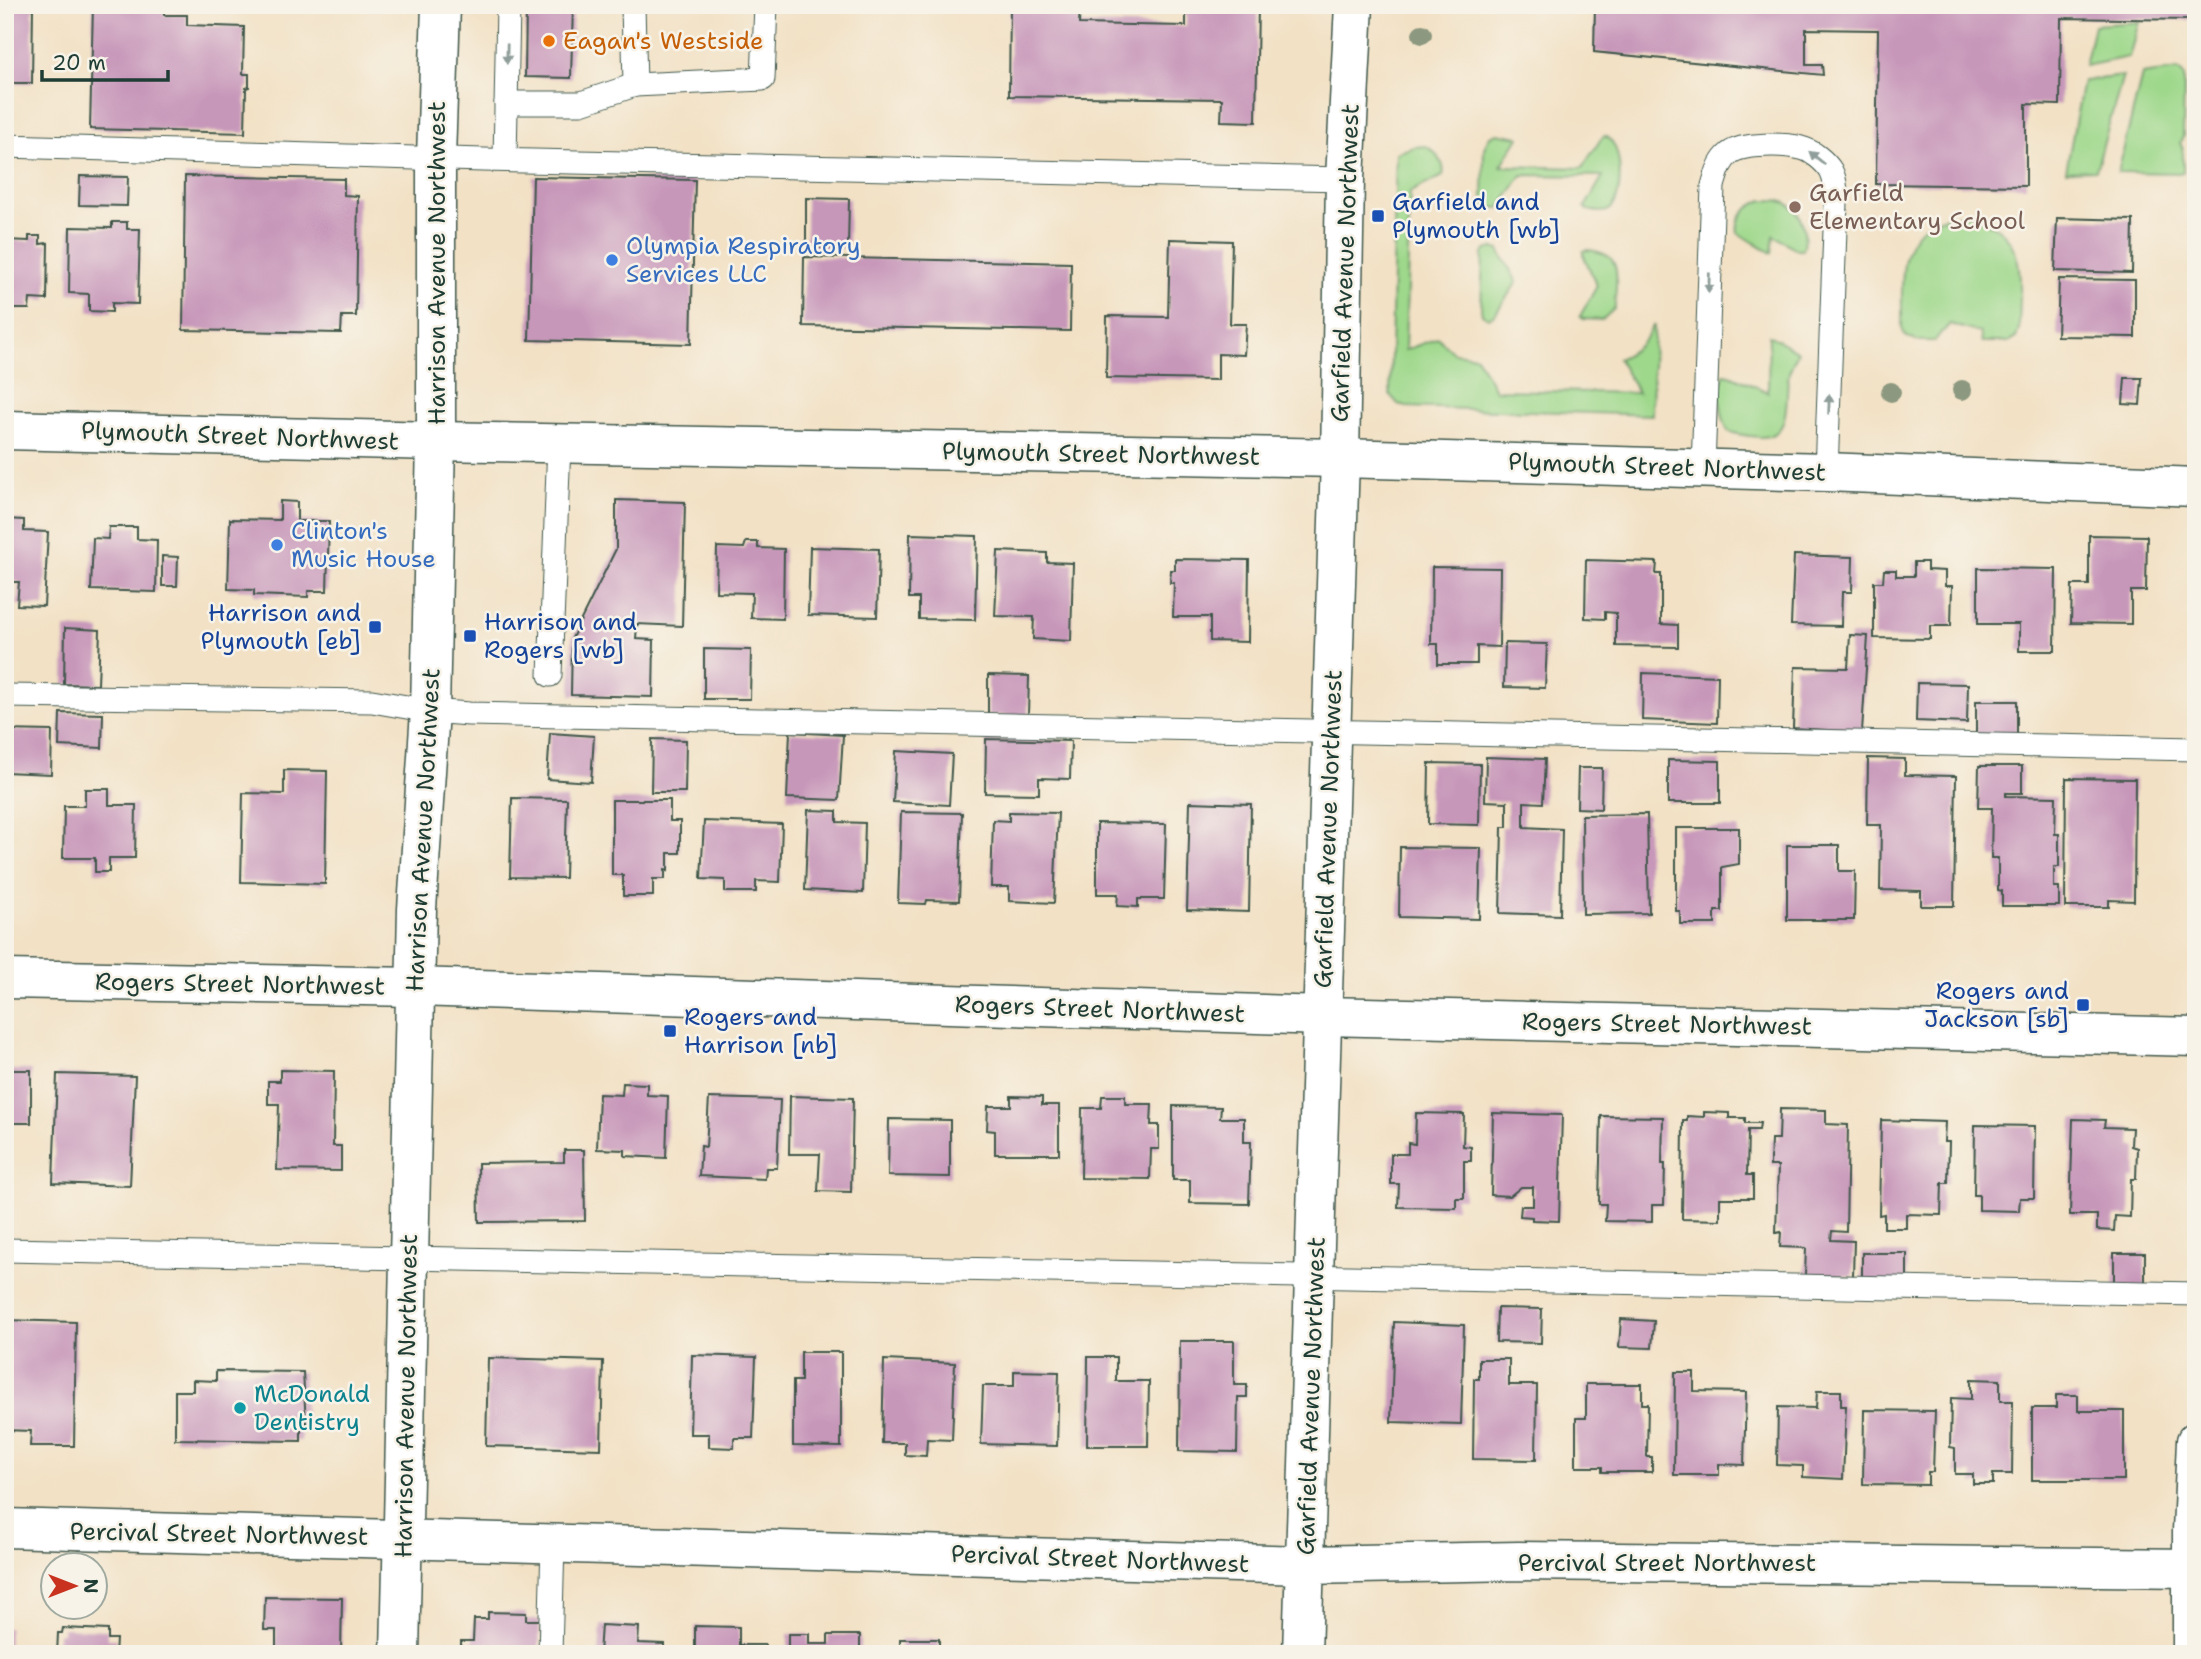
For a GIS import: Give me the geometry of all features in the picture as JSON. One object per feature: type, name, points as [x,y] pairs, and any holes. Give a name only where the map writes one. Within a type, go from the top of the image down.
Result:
[{"type":"street","name":"Harrison Avenue Northwest","points":[[400,1654],[417,909],[430,711],[436,442],[436,158],[441,5]]},
{"type":"street","name":"Garfield Avenue Northwest","points":[[1302,1654],[1340,458],[1345,178],[1354,5]]},
{"type":"street","name":"Plymouth Street Northwest","points":[[5,430],[436,442],[1340,458],[1826,472],[2196,487]]},
{"type":"street","name":"Rogers Street Northwest","points":[[5,979],[415,988],[1323,1016],[2196,1037]]},
{"type":"street","points":[[2192,1654],[2195,1568],[2192,1531],[2196,1441]]},
{"type":"street","name":"Percival Street Northwest","points":[[5,1528],[1305,1565],[1519,1561],[2195,1568]]},
{"type":"lane","points":[[505,160],[508,5]]},
{"type":"lane","points":[[633,5],[635,85]]},
{"type":"lane","points":[[506,103],[580,103],[635,85],[763,79],[766,5]]},
{"type":"lane","points":[[1703,468],[1713,186],[1719,165],[1732,151],[1754,145],[1801,148],[1815,154],[1830,169],[1835,185],[1826,472]]},
{"type":"lane","points":[[5,146],[1345,178]]},
{"type":"lane","points":[[550,675],[559,444]]},
{"type":"lane","points":[[5,696],[372,701],[430,711],[469,714],[2196,749]]},
{"type":"lane","points":[[5,1250],[2196,1294]]},
{"type":"lane","points":[[551,1654],[553,1543]]},
{"type":"green space","points":[[2139,22],[2129,57],[2085,66],[2094,25]]},
{"type":"green space","points":[[2178,70],[2184,76],[2183,137],[2180,143],[2183,149],[2183,173],[2118,172],[2142,75]]},
{"type":"green space","points":[[2123,76],[2096,170],[2066,171],[2083,81]]},
{"type":"green space","points":[[1497,133],[1519,137],[1501,166],[1582,168],[1605,136],[1616,149],[1619,160],[1619,185],[1614,205],[1604,212],[1588,210],[1585,207],[1603,176],[1522,175],[1500,208],[1487,207],[1483,202],[1484,148],[1490,136]]},
{"type":"green space","points":[[1426,146],[1439,158],[1444,171],[1443,176],[1410,192],[1405,350],[1438,338],[1454,353],[1476,356],[1495,390],[1638,393],[1618,359],[1640,345],[1654,324],[1652,415],[1406,407],[1398,404],[1390,395],[1396,153]]},
{"type":"green space","points":[[1763,200],[1781,201],[1794,208],[1804,228],[1803,250],[1798,250],[1774,236],[1772,253],[1738,233],[1744,212]]},
{"type":"green space","points":[[1966,215],[1987,222],[2001,232],[2011,244],[2017,258],[2020,291],[2019,329],[2016,338],[2008,342],[1982,342],[1980,333],[1950,324],[1934,341],[1917,341],[1905,336],[1902,328],[1902,286],[1910,244],[1917,233],[1928,224],[1947,217]]},
{"type":"green space","points":[[1493,248],[1499,250],[1517,282],[1495,314],[1488,318],[1482,314],[1481,309],[1483,254]]},
{"type":"green space","points":[[1583,251],[1608,256],[1616,268],[1615,308],[1602,320],[1583,319],[1580,316],[1597,286],[1583,254]]},
{"type":"green space","points":[[1769,335],[1798,352],[1789,373],[1783,422],[1779,430],[1761,437],[1728,431],[1720,403],[1724,374],[1768,392]]},
{"type":"building","points":[[5,5],[33,5],[32,83],[7,83]]},
{"type":"building","points":[[93,5],[155,5],[155,8],[164,8],[164,15],[187,15],[187,25],[244,27],[243,74],[249,74],[245,133],[90,129]]},
{"type":"building","name":"Eagan's Westside","points":[[526,5],[573,5],[571,78],[525,77]]},
{"type":"building","points":[[1010,5],[1080,5],[1079,24],[1186,26],[1186,5],[1258,5],[1256,122],[1221,121],[1222,99],[1009,96]]},
{"type":"building","points":[[1595,5],[2190,5],[2189,20],[2061,18],[2060,105],[2026,104],[2026,186],[1876,184],[1878,30],[1806,29],[1806,65],[1822,65],[1823,75],[1594,52]]},
{"type":"building","points":[[80,176],[128,177],[127,206],[79,205]]},
{"type":"building","points":[[185,176],[344,179],[344,195],[358,196],[356,316],[342,316],[341,333],[183,330]]},
{"type":"building","name":"Olympia Respiratory Services LLC","points":[[533,177],[695,180],[691,344],[529,340]]},
{"type":"building","points":[[806,198],[849,199],[848,248],[806,247]]},
{"type":"building","points":[[2057,218],[2133,220],[2132,273],[2055,271]]},
{"type":"building","points":[[112,222],[127,222],[127,229],[140,229],[138,304],[112,303],[112,312],[89,311],[89,294],[69,293],[70,227],[112,228]]},
{"type":"building","points":[[29,236],[40,236],[40,244],[48,243],[47,300],[30,299],[29,309],[5,309],[5,240],[29,241]]},
{"type":"building","points":[[1170,239],[1232,241],[1230,324],[1246,324],[1244,355],[1218,354],[1218,380],[1106,378],[1107,316],[1168,317]]},
{"type":"building","points":[[804,257],[1071,263],[1070,331],[803,326]]},
{"type":"building","points":[[2059,279],[2135,280],[2135,337],[2057,336]]},
{"type":"building","points":[[2125,378],[2142,378],[2140,405],[2123,404]]},
{"type":"building","points":[[616,500],[685,502],[682,626],[637,624],[636,639],[654,640],[653,697],[571,695],[572,638],[616,549]]},
{"type":"building","points":[[280,501],[297,502],[297,521],[329,521],[327,591],[308,591],[308,597],[254,595],[254,590],[228,589],[230,519],[280,520]]},
{"type":"building","points":[[5,519],[24,520],[24,531],[48,532],[44,606],[17,605],[19,582],[5,582]]},
{"type":"building","points":[[109,527],[137,527],[137,539],[157,540],[156,592],[91,590],[93,538],[108,539]]},
{"type":"building","points":[[910,534],[977,536],[975,620],[919,619],[919,598],[909,598]]},
{"type":"building","points":[[2089,535],[2147,536],[2146,591],[2131,591],[2131,624],[2071,623],[2072,585],[2089,585]]},
{"type":"building","points":[[746,542],[758,542],[758,548],[784,549],[783,619],[751,618],[752,593],[716,592],[717,547],[744,548]]},
{"type":"building","points":[[810,547],[879,549],[877,617],[808,615]]},
{"type":"building","points":[[998,551],[1047,553],[1047,562],[1073,563],[1071,641],[1033,639],[1034,617],[995,616]]},
{"type":"building","points":[[1794,555],[1853,557],[1852,592],[1842,592],[1841,626],[1791,625]]},
{"type":"building","points":[[162,556],[178,557],[177,586],[162,586]]},
{"type":"building","points":[[1175,559],[1249,560],[1248,642],[1210,641],[1210,617],[1173,617],[1174,583],[1170,583],[1171,570],[1175,570]]},
{"type":"building","points":[[1586,560],[1657,562],[1656,574],[1661,574],[1661,624],[1678,625],[1678,647],[1616,646],[1616,613],[1605,612],[1605,619],[1585,618]]},
{"type":"building","points":[[1914,562],[1927,562],[1927,570],[1945,571],[1945,586],[1952,586],[1951,626],[1930,626],[1930,639],[1874,638],[1874,582],[1883,582],[1884,570],[1896,570],[1896,576],[1914,576]]},
{"type":"building","points":[[1432,567],[1500,568],[1499,647],[1477,646],[1477,664],[1438,664],[1438,644],[1431,644]]},
{"type":"building","points":[[1978,568],[2056,569],[2055,651],[2019,651],[2019,624],[1978,624]]},
{"type":"building","points":[[65,628],[100,630],[98,685],[64,684]]},
{"type":"building","points":[[1850,635],[1868,636],[1862,732],[1793,728],[1795,667],[1848,668]]},
{"type":"building","points":[[1505,643],[1547,644],[1545,688],[1504,687]]},
{"type":"building","points":[[704,649],[751,650],[750,699],[704,699]]},
{"type":"building","points":[[1643,673],[1718,676],[1717,723],[1642,720]]},
{"type":"building","points":[[988,675],[1029,676],[1028,716],[988,715]]},
{"type":"building","points":[[1917,683],[1968,684],[1967,723],[1916,721]]},
{"type":"building","points":[[1976,701],[2017,701],[2017,735],[1976,735]]},
{"type":"building","points":[[60,713],[103,714],[102,748],[59,746]]},
{"type":"building","points":[[5,730],[52,731],[51,774],[5,772]]},
{"type":"building","points":[[790,732],[843,735],[839,800],[787,798]]},
{"type":"building","points":[[550,733],[594,736],[591,782],[547,779]]},
{"type":"building","points":[[652,739],[686,740],[685,792],[651,792]]},
{"type":"building","points":[[986,739],[1071,741],[1070,779],[1039,778],[1039,794],[985,793]]},
{"type":"building","points":[[896,751],[952,754],[949,805],[893,802]]},
{"type":"building","points":[[1486,757],[1545,759],[1543,803],[1524,802],[1524,827],[1562,829],[1560,915],[1500,913],[1502,827],[1507,827],[1507,802],[1485,801]]},
{"type":"building","points":[[1868,758],[1905,759],[1905,775],[1956,776],[1954,906],[1921,906],[1921,891],[1880,890],[1881,825],[1867,825]]},
{"type":"building","points":[[1668,760],[1720,761],[1720,803],[1668,803]]},
{"type":"building","points":[[1429,763],[1480,764],[1479,825],[1428,824]]},
{"type":"building","points":[[1979,766],[2022,766],[2022,793],[2006,793],[2006,796],[2056,797],[2055,834],[2059,834],[2059,867],[2054,867],[2054,887],[2059,887],[2059,906],[2002,906],[2002,891],[1998,890],[1998,858],[1991,858],[1992,808],[1978,808]]},
{"type":"building","points":[[1578,768],[1602,768],[1601,809],[1577,808]]},
{"type":"building","points":[[284,770],[327,771],[325,884],[241,882],[243,793],[284,794]]},
{"type":"building","points":[[2066,778],[2135,779],[2134,901],[2109,900],[2109,907],[2065,907]]},
{"type":"building","points":[[85,789],[109,789],[109,805],[136,805],[135,858],[109,858],[109,872],[95,872],[95,858],[63,858],[64,806],[85,806]]},
{"type":"building","points":[[512,798],[567,799],[565,878],[510,877]]},
{"type":"building","points":[[612,800],[670,800],[670,821],[680,821],[680,853],[668,853],[668,871],[665,870],[665,879],[653,879],[653,896],[623,896],[623,875],[612,875]]},
{"type":"building","points":[[1190,802],[1251,804],[1249,912],[1187,910]]},
{"type":"building","points":[[808,810],[837,811],[837,822],[865,823],[863,893],[805,890]]},
{"type":"building","points":[[901,812],[962,813],[959,901],[898,903]]},
{"type":"building","points":[[1009,812],[1058,813],[1054,903],[1009,901],[1009,887],[991,887],[993,820],[1009,821]]},
{"type":"building","points":[[1647,814],[1649,913],[1583,914],[1582,815]]},
{"type":"building","points":[[704,821],[782,824],[780,882],[756,881],[756,892],[725,892],[725,880],[701,879]]},
{"type":"building","points":[[1097,823],[1166,824],[1164,899],[1138,899],[1138,907],[1117,906],[1118,894],[1097,894]]},
{"type":"building","points":[[1676,828],[1739,828],[1739,864],[1722,867],[1722,911],[1715,911],[1715,924],[1680,924],[1680,911],[1676,911]]},
{"type":"building","points":[[1787,845],[1839,845],[1839,871],[1855,871],[1854,920],[1787,920]]},
{"type":"building","points":[[1400,847],[1481,848],[1479,919],[1399,917]]},
{"type":"building","points":[[5,1070],[31,1070],[31,1123],[5,1123]]},
{"type":"building","points":[[280,1070],[334,1071],[333,1146],[341,1146],[341,1171],[277,1170],[279,1104],[268,1104],[268,1081],[280,1081]]},
{"type":"building","points":[[57,1074],[135,1076],[130,1186],[53,1183]]},
{"type":"building","points":[[623,1083],[647,1084],[647,1095],[668,1096],[666,1158],[625,1156],[625,1150],[597,1149],[599,1094],[622,1095]]},
{"type":"building","points":[[790,1096],[853,1098],[851,1192],[818,1191],[820,1154],[789,1154]]},
{"type":"building","points":[[1011,1096],[1042,1097],[1042,1105],[1059,1105],[1059,1154],[995,1154],[995,1131],[987,1130],[988,1106],[1011,1106]]},
{"type":"building","points":[[1102,1096],[1125,1096],[1125,1104],[1152,1104],[1151,1125],[1159,1125],[1159,1149],[1151,1149],[1150,1179],[1081,1178],[1082,1108],[1101,1108]]},
{"type":"building","points":[[709,1098],[780,1100],[777,1168],[766,1168],[765,1179],[699,1176],[701,1146],[706,1147]]},
{"type":"building","points":[[1173,1106],[1221,1107],[1220,1118],[1244,1118],[1244,1142],[1251,1142],[1249,1204],[1190,1203],[1190,1180],[1173,1180]]},
{"type":"building","points":[[1780,1109],[1826,1110],[1826,1124],[1848,1125],[1846,1232],[1832,1231],[1831,1240],[1854,1241],[1853,1276],[1805,1275],[1806,1248],[1780,1247],[1781,1232],[1776,1233],[1778,1166],[1770,1166],[1771,1139],[1779,1139]]},
{"type":"building","points":[[1704,1112],[1729,1113],[1729,1118],[1745,1118],[1745,1123],[1760,1123],[1759,1130],[1748,1130],[1747,1175],[1753,1175],[1753,1198],[1720,1198],[1720,1220],[1682,1219],[1683,1121],[1687,1121],[1687,1116],[1704,1117]]},
{"type":"building","points":[[1416,1113],[1464,1114],[1463,1146],[1471,1147],[1471,1161],[1464,1161],[1464,1198],[1456,1198],[1456,1208],[1398,1207],[1399,1184],[1391,1184],[1391,1154],[1408,1154],[1408,1143],[1415,1144]]},
{"type":"building","points":[[1493,1113],[1562,1115],[1559,1221],[1532,1220],[1532,1217],[1520,1216],[1521,1206],[1533,1206],[1533,1187],[1521,1187],[1510,1196],[1491,1195]]},
{"type":"building","points":[[1601,1116],[1663,1117],[1664,1205],[1652,1205],[1652,1222],[1605,1221],[1606,1204],[1599,1204]]},
{"type":"building","points":[[889,1119],[950,1120],[950,1177],[888,1176]]},
{"type":"building","points":[[2073,1119],[2105,1120],[2104,1127],[2132,1128],[2131,1146],[2137,1148],[2136,1179],[2131,1179],[2130,1217],[2115,1216],[2114,1231],[2097,1230],[2097,1215],[2070,1215]]},
{"type":"building","points":[[1881,1120],[1945,1122],[1944,1142],[1949,1142],[1948,1183],[1942,1183],[1941,1215],[1906,1214],[1906,1228],[1884,1228],[1884,1214],[1879,1215]]},
{"type":"building","points":[[1975,1125],[2035,1126],[2034,1198],[2020,1198],[2019,1211],[1979,1210],[1979,1195],[1974,1195]]},
{"type":"building","points":[[564,1150],[584,1150],[585,1221],[479,1222],[478,1163],[564,1162]]},
{"type":"building","points":[[1862,1253],[1907,1253],[1907,1283],[1862,1283]]},
{"type":"building","points":[[2114,1253],[2145,1253],[2145,1288],[2114,1288]]},
{"type":"building","points":[[1497,1308],[1542,1309],[1541,1343],[1496,1342]]},
{"type":"building","points":[[1621,1319],[1654,1321],[1652,1348],[1619,1347]]},
{"type":"building","points":[[5,1320],[76,1322],[74,1446],[30,1446],[31,1431],[5,1430]]},
{"type":"building","points":[[1394,1322],[1464,1325],[1461,1424],[1391,1422]]},
{"type":"building","points":[[1180,1341],[1234,1341],[1234,1385],[1247,1385],[1247,1397],[1238,1397],[1237,1452],[1179,1451]]},
{"type":"building","points":[[801,1352],[841,1352],[841,1447],[793,1446],[793,1381],[801,1381]]},
{"type":"building","points":[[692,1355],[756,1357],[753,1438],[734,1438],[734,1448],[709,1447],[709,1434],[690,1434]]},
{"type":"building","points":[[1088,1357],[1116,1357],[1116,1381],[1149,1381],[1148,1446],[1087,1446]]},
{"type":"building","points":[[488,1358],[603,1361],[601,1449],[486,1446]]},
{"type":"building","points":[[1479,1359],[1509,1359],[1509,1385],[1537,1385],[1536,1460],[1473,1459],[1474,1379],[1479,1379]]},
{"type":"building","points":[[884,1360],[955,1363],[952,1440],[927,1439],[926,1456],[905,1455],[905,1443],[882,1443]]},
{"type":"building","name":"McDonald Dentistry","points":[[216,1371],[303,1372],[306,1423],[301,1423],[301,1441],[175,1439],[175,1391],[193,1391],[193,1380],[216,1381]]},
{"type":"building","points":[[1014,1371],[1059,1372],[1057,1446],[981,1444],[983,1386],[1014,1386]]},
{"type":"building","points":[[1675,1372],[1694,1372],[1694,1391],[1746,1392],[1744,1465],[1719,1464],[1719,1475],[1674,1475]]},
{"type":"building","points":[[1971,1379],[2000,1380],[2000,1401],[2013,1401],[2012,1474],[1993,1474],[1993,1484],[1973,1484],[1973,1474],[1955,1474],[1955,1448],[1950,1447],[1951,1398],[1971,1399]]},
{"type":"building","points":[[1586,1384],[1642,1384],[1642,1404],[1648,1404],[1647,1457],[1652,1457],[1652,1472],[1602,1472],[1602,1467],[1576,1467],[1576,1418],[1586,1418]]},
{"type":"building","points":[[1817,1391],[1841,1391],[1841,1406],[1846,1406],[1843,1479],[1803,1477],[1803,1466],[1777,1465],[1778,1407],[1816,1408]]},
{"type":"building","points":[[2056,1395],[2078,1395],[2078,1411],[2124,1411],[2124,1480],[2032,1480],[2032,1408],[2056,1408]]},
{"type":"building","points":[[1864,1410],[1935,1411],[1933,1472],[1928,1472],[1928,1485],[1863,1484]]},
{"type":"building","points":[[265,1597],[342,1598],[341,1654],[276,1654],[276,1630],[264,1630]]},
{"type":"building","points":[[488,1612],[526,1613],[526,1620],[540,1620],[539,1654],[461,1654],[461,1641],[473,1641],[474,1619],[488,1619]]},
{"type":"building","points":[[601,1625],[639,1627],[638,1643],[664,1644],[664,1654],[599,1654]]},
{"type":"building","points":[[695,1626],[739,1627],[739,1645],[765,1645],[765,1654],[695,1654]]},
{"type":"building","points":[[5,1628],[9,1628],[8,1654],[5,1654]]},
{"type":"building","points":[[63,1628],[108,1630],[108,1639],[116,1639],[115,1654],[57,1654],[58,1633],[62,1633]]},
{"type":"building","points":[[788,1634],[809,1634],[809,1644],[828,1644],[828,1635],[860,1635],[860,1654],[788,1654]]},
{"type":"building","points":[[900,1639],[939,1639],[939,1654],[889,1654],[889,1649],[900,1649]]},
{"type":"building","points":[[1032,1648],[1107,1650],[1106,1654],[1032,1654]]},
{"type":"place","name":"Eagan's Westside","points":[[549,41]]},
{"type":"place","name":"Garfield Elementary School","points":[[1795,207]]},
{"type":"place","name":"Garfield and Plymouth [wb]","points":[[1378,216]]},
{"type":"place","name":"Olympia Respiratory Services LLC","points":[[612,260]]},
{"type":"place","name":"Clinton's Music House","points":[[277,545]]},
{"type":"place","name":"Harrison and Plymouth [eb]","points":[[375,627]]},
{"type":"place","name":"Harrison and Rogers [wb]","points":[[470,636]]},
{"type":"place","name":"Rogers and Jackson [sb]","points":[[2083,1005]]},
{"type":"place","name":"Rogers and Harrison [nb]","points":[[670,1031]]},
{"type":"place","name":"McDonald Dentistry","points":[[240,1408]]}]
